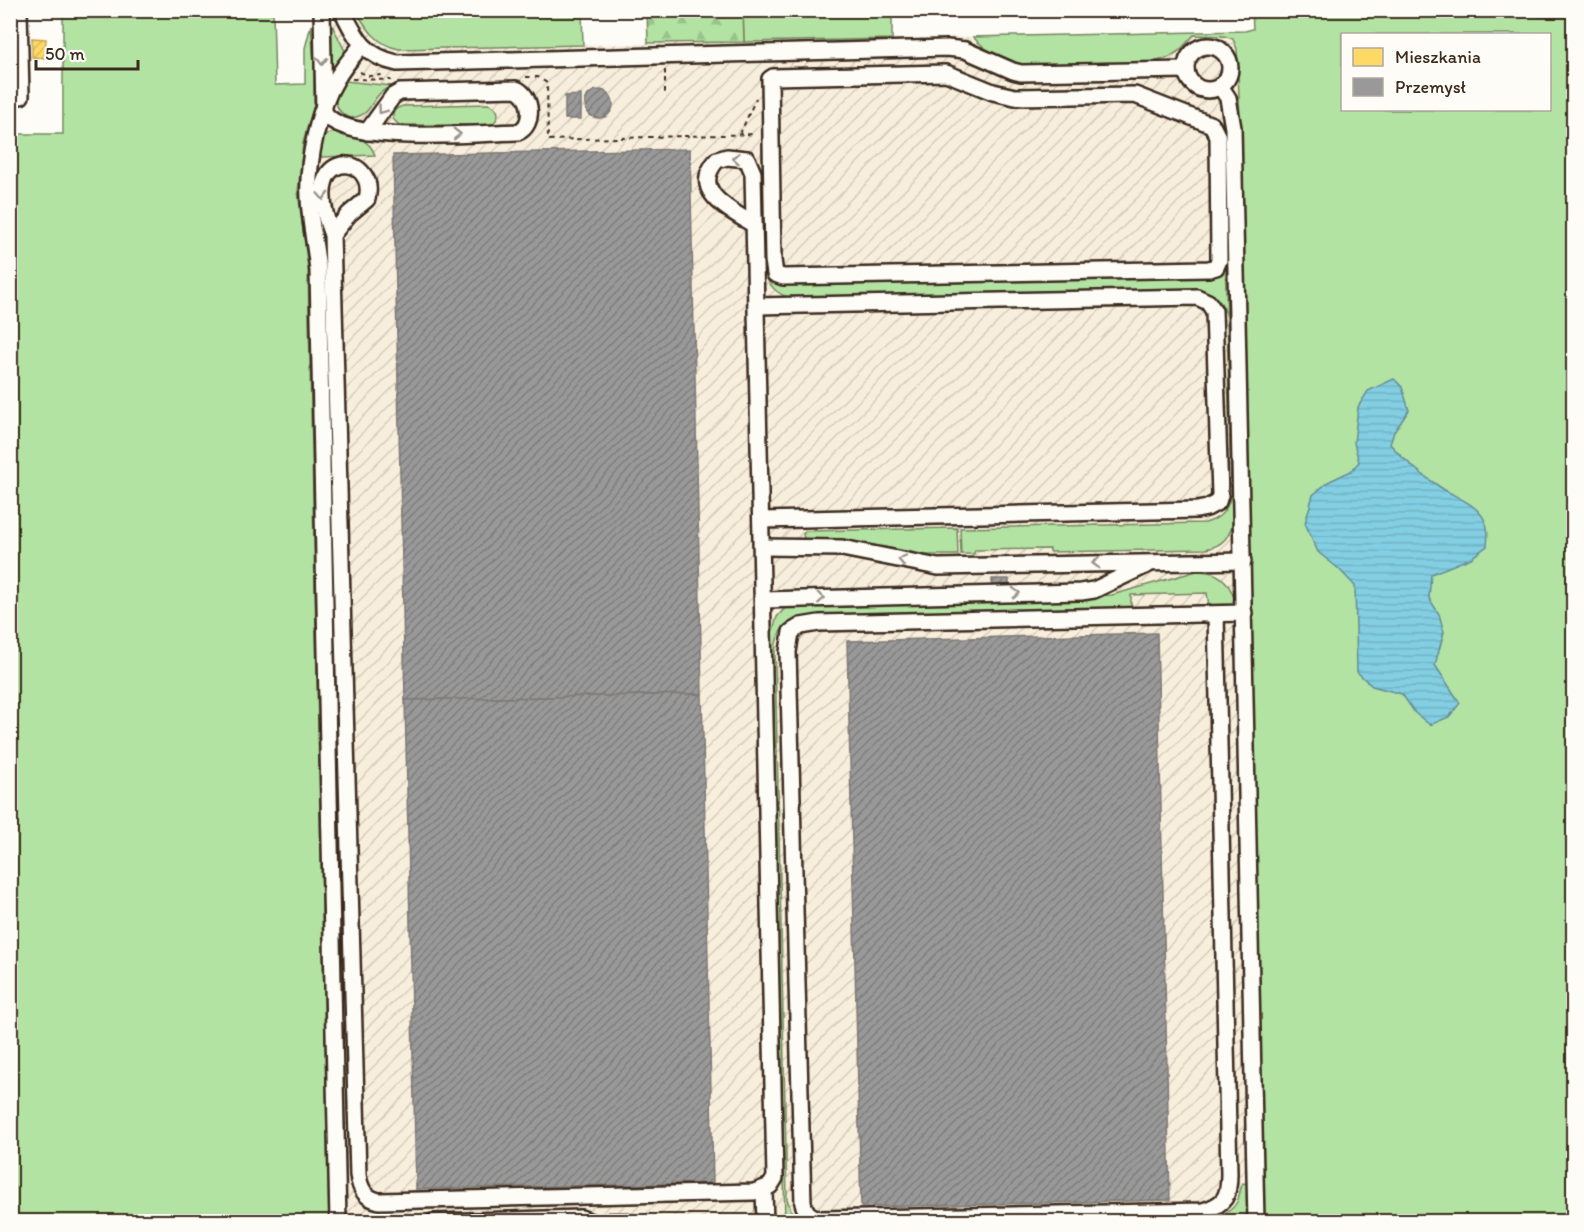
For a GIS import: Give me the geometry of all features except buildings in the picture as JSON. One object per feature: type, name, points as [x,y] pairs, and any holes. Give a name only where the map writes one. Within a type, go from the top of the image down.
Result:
[{"type":"lane","points":[[19,10],[21,96]]},
{"type":"lane","points":[[321,10],[324,111],[327,118],[335,123],[367,132],[398,135],[518,132],[524,130],[529,122],[527,98],[516,89],[400,92],[393,96],[367,132]]},
{"type":"lane","points":[[342,10],[362,45],[377,56],[397,63],[958,49],[1021,73],[1186,70]]},
{"type":"lane","points":[[338,1221],[318,271],[308,182],[315,139],[324,111],[338,76],[362,45]]},
{"type":"lane","points":[[1212,46],[1225,54],[1230,68],[1226,81],[1221,86],[1201,88],[1190,80],[1186,70],[1188,59],[1198,48],[1212,46]]},
{"type":"lane","points":[[993,92],[1003,67]]},
{"type":"lane","points":[[1106,71],[1107,95]]},
{"type":"lane","points":[[946,73],[993,92],[1015,97],[1107,95],[1135,95],[1145,98],[1212,124],[1216,130],[1218,137],[1219,260],[1216,267],[1209,269],[783,277],[776,273],[773,260],[770,79],[773,77],[946,73]]},
{"type":"lane","points":[[1221,86],[1228,98],[1233,128],[1256,1221]]},
{"type":"lane","points":[[332,235],[357,1164],[360,1188],[365,1194],[379,1201],[754,1192],[764,1191],[775,1178],[762,547],[754,225],[752,166],[747,159],[740,157],[717,160],[708,175],[708,187],[714,198],[754,225]]},
{"type":"lane","points":[[756,306],[1197,297],[1208,302],[1214,311],[1220,495],[1218,502],[1208,508],[1197,510],[761,520]]},
{"type":"lane","points":[[762,547],[832,547],[938,567],[1243,561]]},
{"type":"lane","points":[[763,600],[1082,592],[1094,590],[1155,562]]},
{"type":"lane","points":[[1216,614],[1229,1173],[1228,1190],[1223,1202],[1203,1211],[1028,1218],[820,1220],[810,1216],[805,1212],[803,1203],[788,652],[791,632],[801,626],[819,623],[1244,613]]},
{"type":"lane","points":[[1229,1173],[1255,1172]]},
{"type":"lane","points":[[764,1191],[765,1221]]},
{"type":"lane","points":[[433,1221],[581,1218],[591,1221]]},
{"type":"shaded area","points":[[360,18],[374,38],[386,47],[399,49],[1245,31],[1273,1221],[320,1221],[275,85],[305,84],[305,48],[311,25]]},
{"type":"green space","points":[[1252,10],[1538,10],[1539,17],[1573,17],[1573,1221],[1264,1221],[1240,145],[1243,145],[1241,144],[1237,49],[1233,39],[1224,36],[1194,35],[1179,51],[1168,58],[1147,64],[1026,65],[997,56],[973,37],[1253,29]]},
{"type":"green space","points":[[63,11],[273,11],[275,85],[305,84],[305,48],[311,25],[314,105],[303,143],[298,192],[308,268],[329,1221],[11,1221],[10,134],[63,134]]},
{"type":"green space","points":[[356,11],[582,11],[583,45],[399,49],[379,40]]},
{"type":"green space","points":[[647,11],[743,11],[744,42],[648,43]]},
{"type":"green space","points":[[743,11],[892,11],[892,39],[744,42]]},
{"type":"green space","points":[[327,15],[345,51],[328,83]]},
{"type":"green space","points":[[345,81],[392,86],[379,95],[365,113],[351,118],[340,111],[336,100],[336,91]]},
{"type":"green space","points":[[489,104],[498,113],[491,125],[399,125],[393,119],[395,110],[403,106]]},
{"type":"green space","points":[[1221,127],[1227,317],[1218,299],[1199,289],[787,297],[773,287],[766,276],[762,148],[767,273],[1224,261]]},
{"type":"green space","points":[[333,132],[346,133],[364,141],[375,155],[322,157],[318,153],[321,142],[324,137]]},
{"type":"green space","points":[[1227,338],[1233,519],[1231,530],[1221,543],[1205,549],[1050,552],[1050,549],[975,550],[974,554],[961,554],[960,528],[1205,523],[1219,516],[1226,508],[1231,493]]},
{"type":"green space","points":[[957,528],[958,555],[927,555],[841,539],[804,539],[803,534],[806,531]]},
{"type":"green space","points":[[1197,571],[1221,577],[1234,598],[1232,605],[1209,606],[1207,593],[1131,595],[1129,609],[810,616],[789,622],[780,631],[775,652],[787,1199],[793,1216],[798,1221],[785,1222],[772,633],[777,617],[788,605],[1112,595]]},
{"type":"green space","points":[[1243,1183],[1248,1184],[1248,1221],[1203,1221],[1226,1213],[1234,1207]]},
{"type":"water","points":[[1394,379],[1402,387],[1409,410],[1394,432],[1390,444],[1421,474],[1476,509],[1484,519],[1488,532],[1487,546],[1471,558],[1431,574],[1429,598],[1439,614],[1444,632],[1435,665],[1460,703],[1449,717],[1430,725],[1415,713],[1402,694],[1372,686],[1357,672],[1355,586],[1318,552],[1305,523],[1313,495],[1328,482],[1351,471],[1359,462],[1354,443],[1358,407],[1368,391]]}]
